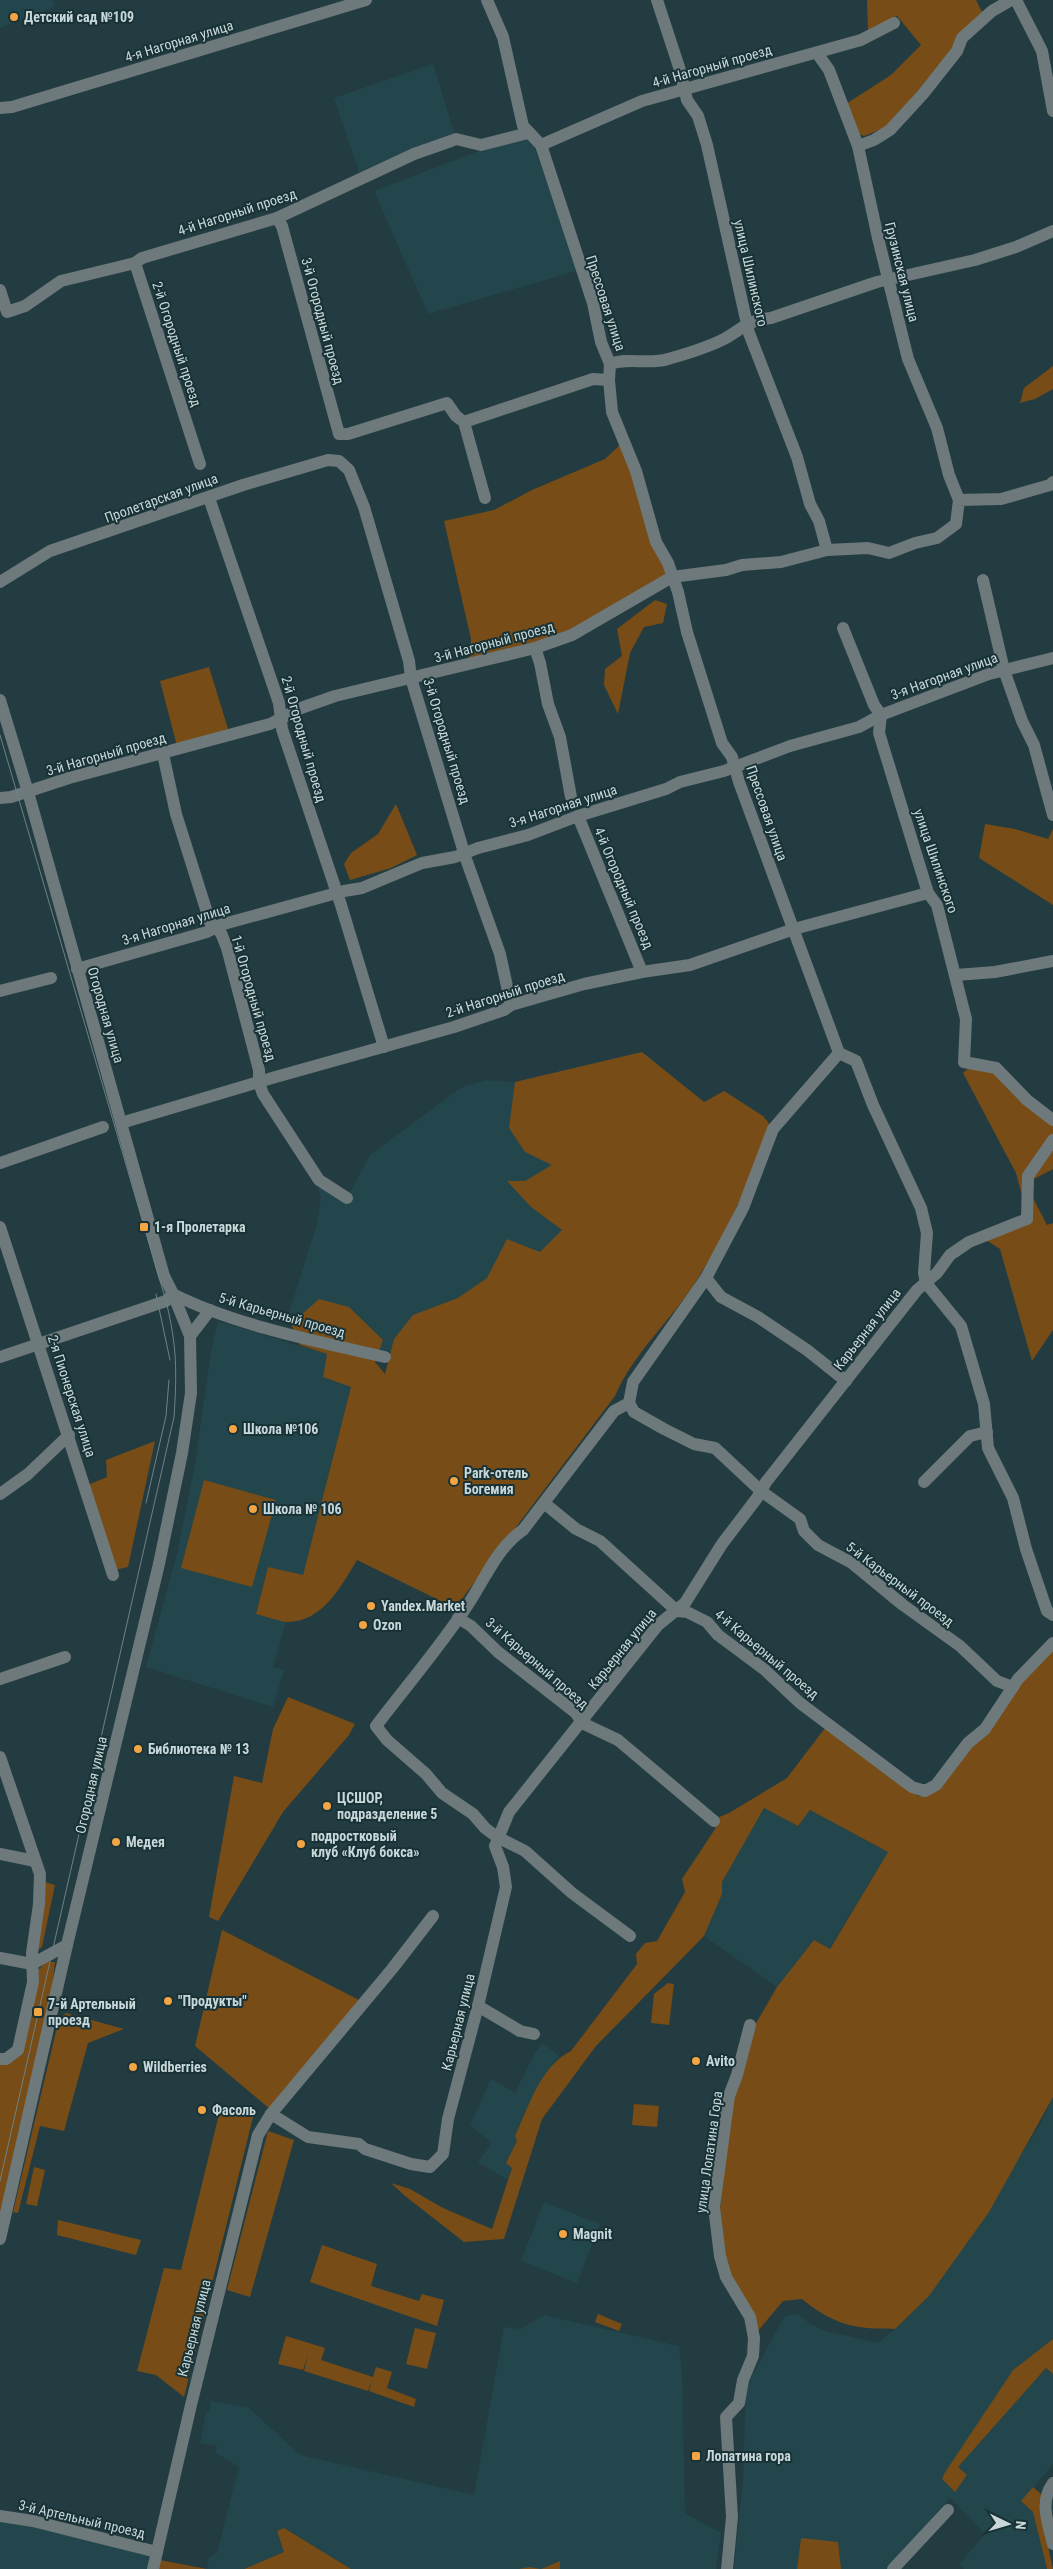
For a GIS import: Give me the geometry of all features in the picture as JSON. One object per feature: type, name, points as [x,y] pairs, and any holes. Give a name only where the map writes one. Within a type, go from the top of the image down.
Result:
[{"type":"street","name":"4-я Нагорная улица","points":[[0,108],[12,107],[366,0]]},
{"type":"street","points":[[487,0],[503,37],[523,126],[542,145]]},
{"type":"street","name":"улица Шилинского","points":[[657,0],[679,67],[686,100],[698,116],[707,145],[747,323],[772,396],[798,457],[810,504],[819,521],[827,550]]},
{"type":"street","points":[[858,146],[874,140],[890,130],[957,51],[962,38],[992,11],[1011,0]]},
{"type":"street","points":[[1016,0],[1042,51],[1053,111]]},
{"type":"street","name":"4-й Нагорный проезд","points":[[542,145],[642,101],[684,91],[861,40],[894,23]]},
{"type":"street","name":"Грузинская улица","points":[[817,53],[828,70],[858,146],[908,359],[937,428],[949,475],[959,500]]},
{"type":"street","name":"4-й Нагорный проезд","points":[[0,290],[7,312],[25,306],[60,281],[134,263],[142,258],[240,227],[277,218],[414,154],[451,140],[481,145],[528,133]]},
{"type":"street","name":"Прессовая улица","points":[[542,145],[593,303],[601,342],[610,364],[608,380],[612,412],[636,471],[656,542],[668,563],[722,743],[736,767],[739,782],[839,1053]]},
{"type":"street","name":"3-й Огородный проезд","points":[[277,218],[282,226],[339,434],[348,434],[447,404],[456,416],[464,422]]},
{"type":"street","points":[[610,364],[617,362],[647,363],[667,360],[725,338],[747,323],[771,318],[888,279],[975,260],[1016,247],[1053,231]]},
{"type":"street","name":"2-й Огородный проезд","points":[[134,263],[200,464]]},
{"type":"street","points":[[485,498],[464,422],[593,379],[608,380]]},
{"type":"street","name":"Пролетарская улица","points":[[0,582],[50,551],[243,485],[328,460],[339,461]]},
{"type":"street","name":"3-й Огородный проезд","points":[[339,461],[349,470],[364,507],[410,661],[411,678],[465,852],[500,954],[512,1005]]},
{"type":"street","points":[[959,500],[1001,499],[1053,482]]},
{"type":"street","name":"2-й Огородный проезд","points":[[208,498],[282,717],[282,729],[337,893],[384,1047]]},
{"type":"street","name":"3-й Нагорный проезд","points":[[1,798],[270,724],[282,717],[335,696],[411,678],[421,678],[535,648],[572,635],[672,577],[726,570],[742,565],[781,562],[827,550],[868,548],[889,553],[915,543],[937,538],[956,524],[959,500]]},
{"type":"street","points":[[983,580],[1004,670],[1022,721],[1034,745],[1053,815]]},
{"type":"street","name":"улица Шилинского","points":[[843,628],[874,705],[881,715],[879,733],[928,893],[937,905],[966,1019],[964,1062],[996,1068],[1027,1100],[1053,1120]]},
{"type":"street","points":[[535,648],[548,704],[560,737],[571,797]]},
{"type":"street","name":"3-я Нагорная улица","points":[[77,969],[337,893],[362,888],[422,863],[455,857],[465,852],[528,835],[578,816],[666,789],[680,782],[736,767],[790,746],[859,727],[881,715],[1004,670],[1053,658]]},
{"type":"street","name":"Огородная улица","points":[[0,700],[28,792],[164,1276],[190,1336],[191,1393],[182,1453],[159,1564],[67,1945],[0,2239]]},
{"type":"street","name":"1-й Огородный проезд","points":[[163,754],[176,814],[210,922],[221,933],[227,948],[259,1070],[259,1083],[262,1094],[319,1180],[347,1198]]},
{"type":"street","points":[[0,785],[1,798]]},
{"type":"street","name":"4-й Огородный проезд","points":[[578,816],[642,972]]},
{"type":"street","name":"2-й Нагорный проезд","points":[[120,1123],[454,1027],[504,1010],[512,1005],[584,984],[642,972],[690,965],[794,929],[928,893]]},
{"type":"street","points":[[956,975],[1023,968],[1053,960]]},
{"type":"street","points":[[0,991],[51,978]]},
{"type":"street","points":[[630,1936],[572,1893],[525,1851],[497,1837],[485,1828],[473,1814],[442,1793],[426,1774],[387,1740],[376,1726],[458,1618],[510,1539],[524,1530],[614,1411],[629,1403],[634,1382],[706,1278],[743,1208],[773,1129],[839,1053],[856,1061],[873,1105],[921,1208],[927,1233],[924,1272],[926,1283],[961,1326],[984,1404],[988,1448],[1013,1498],[1026,1549],[1047,1611],[1053,1615]]},
{"type":"street","points":[[0,1163],[103,1127]]},
{"type":"street","name":"Карьерная улица","points":[[271,2114],[308,2137],[359,2144],[365,2149],[411,2164],[430,2168],[443,2154],[448,2119],[478,2006],[506,1887],[503,1867],[495,1846],[497,1837],[509,1812],[582,1723],[658,1625],[685,1603],[722,1544],[761,1491],[917,1290],[937,1273],[950,1255],[969,1242],[1027,1219],[1028,1176],[1053,1140]]},
{"type":"street","name":"2-я Пионерская улица","points":[[0,1227],[40,1345],[113,1575]]},
{"type":"street","points":[[706,1278],[721,1297],[758,1317],[807,1350],[846,1381]]},
{"type":"street","points":[[0,1357],[166,1301],[173,1294]]},
{"type":"street","name":"5-й Карьерный проезд","points":[[173,1294],[210,1310],[324,1344],[385,1357]]},
{"type":"street","points":[[190,1336],[210,1310]]},
{"type":"street","name":"5-й Карьерный проезд","points":[[629,1403],[634,1412],[664,1429],[694,1444],[715,1448],[761,1491],[800,1519],[804,1531],[818,1545],[852,1563],[903,1605],[960,1646],[997,1681],[1013,1687]]},
{"type":"street","points":[[924,1482],[970,1436],[987,1432]]},
{"type":"street","points":[[0,1494],[28,1474],[69,1435]]},
{"type":"street","name":"4-й Карьерный проезд","points":[[544,1503],[576,1529],[600,1541],[677,1611],[687,1612],[707,1622],[718,1635],[765,1670],[800,1703],[912,1787],[925,1791],[936,1785],[968,1743],[985,1728],[1013,1687]]},
{"type":"street","name":"3-й Карьерный проезд","points":[[458,1618],[471,1626],[498,1652],[576,1714],[582,1723],[618,1740],[714,1821]]},
{"type":"street","points":[[1013,1687],[1032,1662],[1053,1644]]},
{"type":"street","points":[[0,1679],[65,1657]]},
{"type":"street","points":[[0,1757],[40,1874],[32,1964],[33,1982],[18,2050],[3,2059]]},
{"type":"street","points":[[0,1854],[35,1861]]},
{"type":"street","name":"Карьерная улица","points":[[153,2569],[190,2405],[258,2135],[271,2114],[392,1969],[433,1916]]},
{"type":"street","points":[[0,1958],[32,1964],[67,1945]]},
{"type":"street","points":[[478,2006],[520,2031],[534,2034]]},
{"type":"street","name":"улица Лопатина Гора","points":[[727,2569],[732,2517],[726,2417],[739,2403],[743,2380],[753,2356],[754,2338],[750,2317],[724,2270],[715,2223],[714,2207],[728,2096],[737,2075],[750,2025]]},
{"type":"street","points":[[1053,2483],[1045,2501],[1053,2544]]},
{"type":"street","points":[[893,2569],[948,2510]]},
{"type":"street","name":"3-й Артельный проезд","points":[[0,2516],[33,2521],[157,2552]]},
{"type":"shaded area","name":"Детский сад №109","points":[[0,0],[53,0],[55,6],[0,28]]},
{"type":"shaded area","points":[[867,0],[976,0],[983,14],[887,127],[864,136],[859,134],[846,104],[891,75],[921,45],[897,16],[868,31]]},
{"type":"shaded area","points":[[433,64],[455,135],[360,175],[334,98]]},
{"type":"shaded area","points":[[528,139],[535,148],[576,271],[428,314],[374,191],[484,149]]},
{"type":"shaded area","points":[[1053,366],[1053,389],[1035,399],[1020,403],[1024,388]]},
{"type":"shaded area","points":[[622,443],[666,572],[663,579],[571,632],[532,644],[469,659],[471,639],[444,521],[494,510],[532,490],[605,459]]},
{"type":"shaded area","points":[[655,600],[667,604],[663,623],[644,627],[630,653],[618,714],[604,685],[605,669],[622,656],[617,629]]},
{"type":"shaded area","points":[[209,667],[229,732],[177,746],[160,681]]},
{"type":"shaded area","points":[[396,804],[417,855],[391,868],[350,880],[344,864],[351,853],[378,834]]},
{"type":"shaded area","points":[[985,824],[1015,829],[1048,839],[1053,829],[1053,905],[979,858]]},
{"type":"shaded area","points":[[642,1052],[704,1102],[724,1091],[763,1116],[739,1205],[696,1282],[625,1373],[615,1396],[327,1339],[286,1322],[317,1224],[321,1198],[315,1177],[345,1202],[370,1155],[462,1087],[486,1080],[515,1082]]},
{"type":"shaded area","points":[[642,1052],[704,1102],[724,1091],[763,1116],[771,1126],[728,1225],[708,1263],[686,1296],[642,1351],[615,1396],[455,1608],[357,1560],[329,1601],[311,1616],[287,1622],[256,1614],[268,1567],[303,1575],[351,1387],[323,1377],[327,1354],[300,1345],[291,1324],[319,1299],[349,1307],[383,1340],[375,1362],[385,1374],[394,1339],[413,1315],[458,1298],[487,1278],[507,1239],[540,1252],[562,1230],[531,1207],[507,1181],[525,1181],[552,1165],[525,1152],[509,1128],[515,1082]]},
{"type":"shaded area","points":[[972,1059],[1053,1115],[1053,1169],[1034,1179],[1032,1196],[1047,1225],[1053,1223],[1053,1330],[1032,1361],[1000,1249],[986,1240],[1021,1218],[1024,1203],[1016,1173],[963,1073],[970,1067]]},
{"type":"shaded area","name":"Школа № 106","points":[[218,1321],[327,1354],[351,1387],[303,1576],[268,1567],[256,1614],[286,1622],[273,1667],[284,1670],[273,1707],[146,1667],[177,1554],[195,1464],[211,1351]]},
{"type":"shaded area","points":[[155,1441],[128,1567],[114,1570],[88,1485],[107,1477],[106,1460]]},
{"type":"shaded area","points":[[204,1480],[276,1500],[252,1587],[181,1568]]},
{"type":"shaded area","points":[[1053,1645],[1053,2097],[989,2212],[929,2296],[895,2329],[849,2325],[824,2315],[802,2299],[783,2301],[757,2332],[726,2266],[720,2209],[731,2097],[755,2025],[777,1987],[814,1940],[830,1949],[888,1852],[810,1810],[798,1826],[764,1808],[722,1882],[722,1894],[704,1936],[596,2046],[542,2119],[504,2239],[464,2242],[391,2183],[410,2189],[443,2208],[492,2229],[512,2168],[506,2163],[517,2141],[515,2136],[537,2088],[551,2066],[571,2051],[637,1964],[636,1954],[645,1943],[657,1941],[685,1892],[682,1879],[715,1829],[717,1818],[729,1813],[787,1778],[825,1728],[918,1796],[928,1795]]},
{"type":"shaded area","points":[[288,1697],[355,1724],[349,1735],[283,1812],[218,1921],[209,1917],[234,1776],[262,1783],[273,1729]]},
{"type":"shaded area","points":[[764,1808],[798,1825],[810,1810],[888,1852],[829,1949],[814,1940],[777,1987],[704,1936],[722,1894],[721,1882]]},
{"type":"shaded area","points":[[45,1882],[55,1885],[42,1947],[37,1951]]},
{"type":"shaded area","points":[[222,1930],[361,2001],[270,2109],[195,2046]]},
{"type":"shaded area","points":[[46,1962],[55,1962],[52,1989],[0,2218],[0,2062],[15,2058],[38,1970]]},
{"type":"shaded area","points":[[668,1983],[674,1984],[669,2025],[651,2023],[654,1994]]},
{"type":"shaded area","points":[[66,2013],[124,2029],[88,2043],[64,2131],[40,2126],[18,2213],[13,2212],[59,2019]]},
{"type":"shaded area","points":[[543,2043],[559,2056],[542,2080],[507,2163],[512,2167],[508,2180],[478,2162],[492,2143],[470,2125],[491,2079],[515,2093],[536,2051]]},
{"type":"shaded area","points":[[1053,2097],[1053,2339],[1013,2370],[942,2479],[955,2492],[957,2467],[1046,2368],[1053,2374],[1053,2464],[1022,2501],[1033,2512],[1047,2569],[964,2569],[959,2565],[985,2534],[950,2498],[886,2569],[841,2569],[838,2542],[801,2539],[797,2569],[734,2569],[743,2479],[746,2387],[784,2317],[794,2314],[801,2316],[810,2324],[825,2331],[878,2343],[929,2296],[1040,2125]]},
{"type":"shaded area","points":[[634,2104],[659,2106],[657,2127],[632,2125]]},
{"type":"shaded area","points":[[221,2106],[253,2117],[184,2397],[156,2375],[137,2371],[164,2268],[181,2270]]},
{"type":"shaded area","points":[[268,2131],[294,2140],[250,2297],[227,2290]]},
{"type":"shaded area","points":[[34,2167],[45,2170],[37,2206],[26,2204]]},
{"type":"shaded area","points":[[544,2202],[600,2224],[577,2283],[521,2261]]},
{"type":"shaded area","points":[[58,2220],[141,2240],[136,2255],[57,2235]]},
{"type":"shaded area","points":[[322,2245],[377,2264],[371,2286],[419,2301],[422,2294],[444,2300],[437,2326],[310,2282]]},
{"type":"shaded area","points":[[598,2314],[622,2324],[619,2331],[595,2322]]},
{"type":"shaded area","points":[[544,2315],[679,2346],[682,2372],[685,2513],[721,2533],[716,2569],[560,2569],[559,2561],[541,2569],[351,2569],[284,2528],[277,2531],[284,2552],[244,2569],[207,2569],[209,2557],[217,2553],[239,2467],[216,2453],[217,2446],[200,2443],[206,2412],[209,2412],[211,2401],[249,2408],[300,2455],[474,2495],[504,2327],[521,2329]]},
{"type":"shaded area","points":[[415,2328],[436,2333],[427,2369],[406,2364]]},
{"type":"shaded area","points":[[286,2336],[325,2348],[321,2360],[373,2377],[376,2367],[392,2372],[387,2388],[416,2399],[414,2407],[369,2391],[372,2380],[368,2391],[304,2371],[308,2355],[303,2370],[278,2364]]},
{"type":"shaded area","points":[[1053,2339],[1053,2374],[1046,2368],[958,2467],[967,2475],[955,2492],[942,2479],[944,2474],[1013,2370]]},
{"type":"shaded area","points":[[1033,2487],[1041,2494],[1041,2514],[1053,2569],[1047,2569],[1033,2512],[1021,2501]]},
{"type":"shaded area","points":[[0,2519],[147,2553],[152,2560],[150,2569],[0,2569]]},
{"type":"shaded area","points":[[284,2528],[351,2569],[244,2569],[284,2552],[277,2531]]},
{"type":"shaded area","points":[[801,2538],[838,2542],[841,2569],[797,2569]]},
{"type":"shaded area","points":[[160,2560],[207,2569],[158,2569]]},
{"type":"shaded area","points":[[560,2561],[560,2569],[541,2569]]},
{"type":"shaded area","points":[[529,2567],[541,2569],[519,2569]]},
{"type":"tram line","points":[[0,735],[166,1301],[174,1345],[176,1372],[174,1417],[0,2181]]},
{"type":"tram line","points":[[156,1294],[170,1360]]},
{"type":"tram line","points":[[146,1503],[166,1416],[169,1380]]},
{"type":"place","name":"Детский сад №109","points":[[14,17]]},
{"type":"place","name":"1-я Пролетарка","points":[[144,1227]]},
{"type":"place","name":"Школа №106","points":[[233,1429]]},
{"type":"place","name":"Park-отель Богемия","points":[[454,1481]]},
{"type":"place","name":"Школа № 106","points":[[253,1509]]},
{"type":"place","name":"Yandex.Market","points":[[371,1606]]},
{"type":"place","name":"Ozon","points":[[363,1625]]},
{"type":"place","name":"Библиотека № 13","points":[[138,1749]]},
{"type":"place","name":"ЦСШОР, подразделение 5","points":[[327,1806]]},
{"type":"place","name":"Медея","points":[[116,1842]]},
{"type":"place","name":"подростковый клуб «Клуб бокса»","points":[[301,1844]]},
{"type":"place","name":"\"Продукты\"","points":[[168,2001]]},
{"type":"place","name":"7-й Артельный проезд","points":[[38,2012]]},
{"type":"place","name":"Avito","points":[[696,2061]]},
{"type":"place","name":"Wildberries","points":[[133,2067]]},
{"type":"place","name":"Фасоль","points":[[202,2110]]},
{"type":"place","name":"Magnit","points":[[563,2234]]},
{"type":"place","name":"Лопатина гора","points":[[696,2456]]}]
